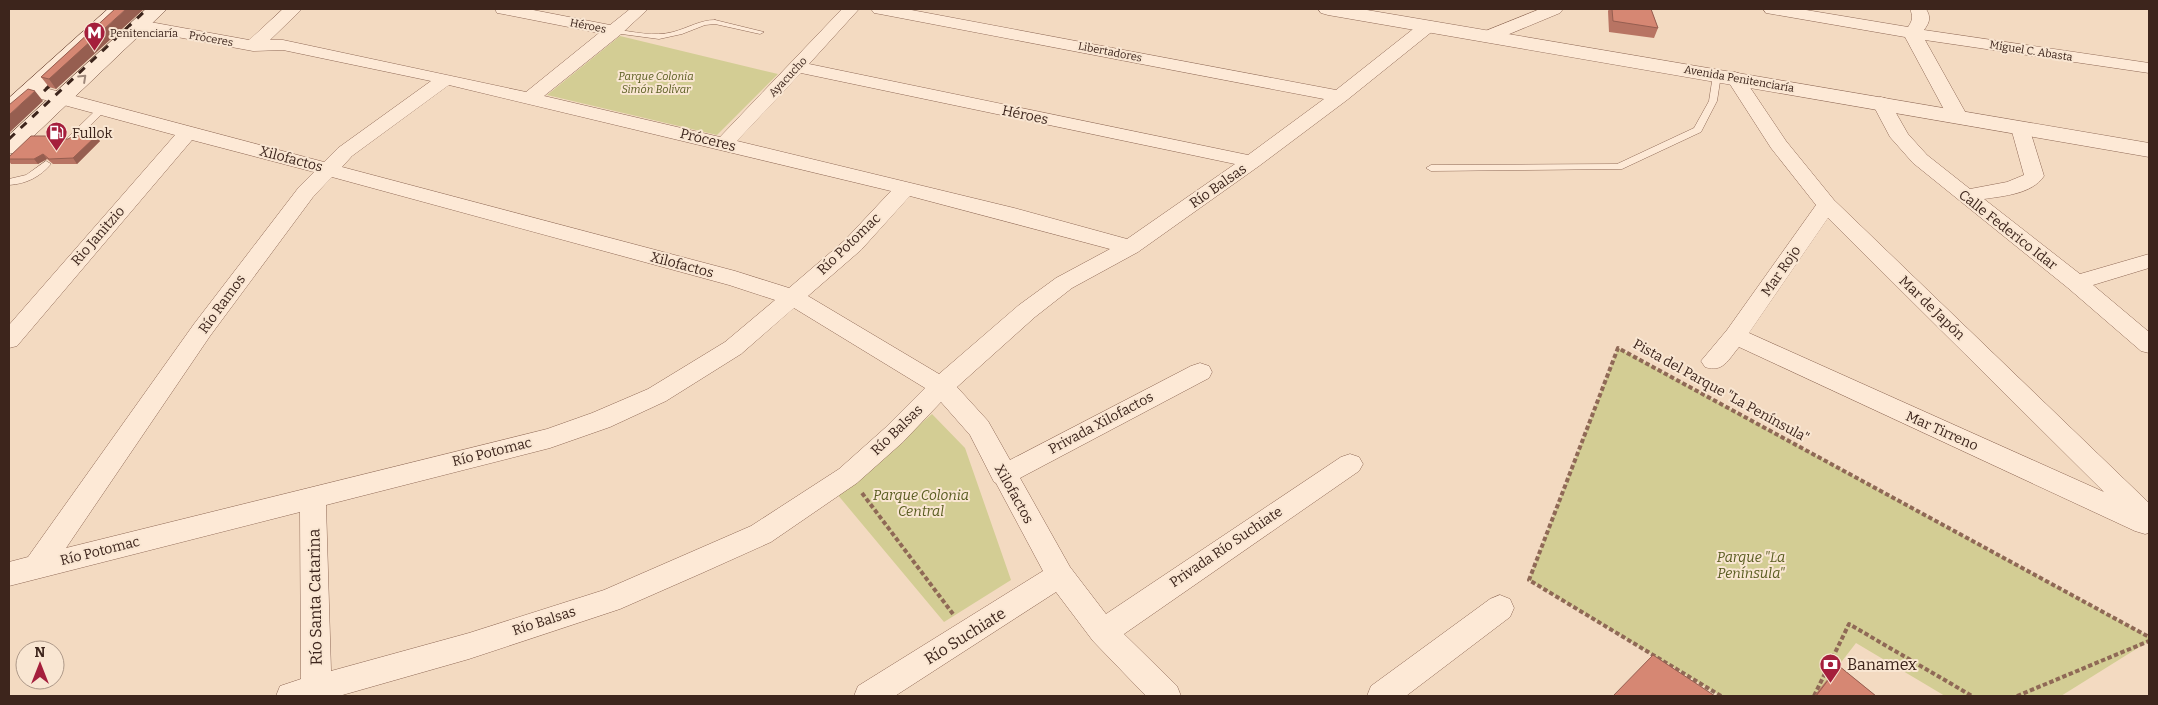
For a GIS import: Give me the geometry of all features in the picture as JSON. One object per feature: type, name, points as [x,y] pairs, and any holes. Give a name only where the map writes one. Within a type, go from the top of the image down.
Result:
[{"type":"street","points":[[9,109],[119,9]]},
{"type":"street","points":[[259,41],[293,9]]},
{"type":"street","name":"Héroes","points":[[503,9],[614,31]]},
{"type":"street","points":[[530,98],[640,9]]},
{"type":"street","name":"Ayacucho","points":[[724,144],[852,9]]},
{"type":"street","name":"Libertadores","points":[[880,9],[1340,96]]},
{"type":"street","points":[[1489,36],[1554,9]]},
{"type":"street","name":"Miguel C. Abasta","points":[[1772,9],[1912,33],[2149,68]]},
{"type":"street","points":[[1918,9],[1921,14],[1921,22],[1912,33],[1958,116]]},
{"type":"street","name":"Avenida Penitenciaría","points":[[1340,10],[2149,150]]},
{"type":"street","points":[[9,148],[150,15]]},
{"type":"street","name":"Próceres","points":[[150,15],[259,41],[530,98],[724,144],[1130,247]]},
{"type":"street","name":"Río Balsas","points":[[308,694],[469,646],[610,600],[761,534],[848,476],[894,435],[941,387],[1027,311],[1064,283],[1130,247],[1252,162],[1340,96],[1428,26]]},
{"type":"street","name":"Héroes","points":[[798,67],[1252,162]]},
{"type":"street","name":"Mar de Japón","points":[[1726,77],[1827,205],[2149,520]]},
{"type":"street","name":"Río Ramos","points":[[38,566],[202,330],[285,218],[326,169],[345,152],[446,79]]},
{"type":"street","name":"Xilofactos","points":[[30,90],[725,276],[792,297],[941,387],[958,402],[978,428],[1060,575],[1103,632],[1166,696]]},
{"type":"street","name":"Calle Federico Idar","points":[[1881,103],[1908,147],[1941,178],[2076,283],[2149,345]]},
{"type":"street","points":[[1966,196],[2024,184],[2032,179],[2034,176],[2021,128]]},
{"type":"street","name":"Rio Janitzio","points":[[9,340],[188,132]]},
{"type":"street","name":"Río Potomac","points":[[9,574],[550,438],[601,420],[656,395],[733,348],[853,245],[905,189]]},
{"type":"street","name":"Mar Rojo","points":[[1713,361],[1735,336],[1827,205]]},
{"type":"street","points":[[2076,283],[2149,261]]},
{"type":"street","name":"Mar Tirreno","points":[[1735,336],[2149,525]]},
{"type":"street","name":"Privada Xilofactos","points":[[1003,475],[1200,372]]},
{"type":"street","name":"Privada Río Suchiate","points":[[1103,632],[1350,464]]},
{"type":"street","name":"Río Santa Catarina","points":[[308,694],[314,497]]},
{"type":"street","name":"Río Suchiate","points":[[869,696],[1060,575]]},
{"type":"street","points":[[1382,696],[1500,608]]},
{"type":"lane","points":[[614,31],[653,37],[665,36],[699,24],[714,22],[760,32]]},
{"type":"lane","points":[[1431,168],[1619,167],[1698,130],[1726,77]]},
{"type":"lane","points":[[69,141],[102,109]]},
{"type":"lane","points":[[9,182],[28,178],[36,174],[46,164]]},
{"type":"path","name":"Pista del Parque \"La Península\"","points":[[1722,696],[1529,580],[1618,348],[2149,639]]},
{"type":"path","points":[[848,476],[968,634]]},
{"type":"path","points":[[1814,696],[1849,624],[1972,696]]},
{"type":"path","name":"Pista del Parque \"La Península\"","points":[[2017,696],[2149,639]]},
{"type":"green space","name":"Parque Colonia Simón Bolívar","points":[[620,36],[778,74],[717,135],[547,95]]},
{"type":"green space","name":"Parque \"La Península\"","points":[[1618,348],[2149,637],[2149,641],[2061,696],[1945,696],[1856,643],[1815,696],[1721,696],[1529,580]]},
{"type":"green space","name":"Parque Colonia Central","points":[[932,414],[965,448],[1011,580],[944,622],[837,494]]},
{"type":"building","points":[[115,9],[126,9],[49,79],[41,77]]},
{"type":"building","points":[[1612,9],[1651,9],[1658,28],[1613,21]]},
{"type":"building","points":[[28,89],[35,91],[9,115],[9,105]]},
{"type":"building","name":"Fullok","points":[[31,136],[60,136],[61,139],[68,139],[73,136],[96,136],[73,158],[49,159],[43,154],[34,159],[9,159]]},
{"type":"building","points":[[1653,655],[1715,696],[1613,696]]},
{"type":"building","points":[[1839,666],[1876,696],[1816,696]]},
{"type":"railway","points":[[9,139],[147,9]]},
{"type":"railway","points":[[9,124],[58,78]]},
{"type":"place","name":"Penitenciaría","points":[[94,52]]},
{"type":"place","name":"Fullok","points":[[56,152]]},
{"type":"place","name":"Banamex","points":[[1831,683]]}]
